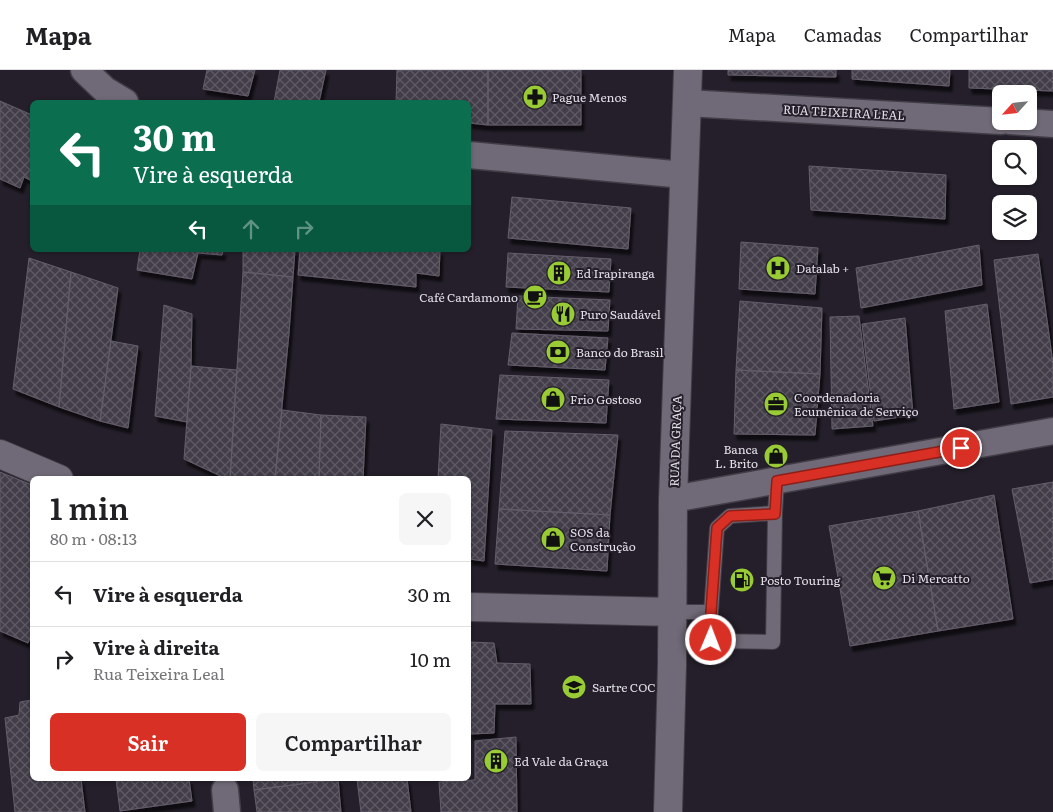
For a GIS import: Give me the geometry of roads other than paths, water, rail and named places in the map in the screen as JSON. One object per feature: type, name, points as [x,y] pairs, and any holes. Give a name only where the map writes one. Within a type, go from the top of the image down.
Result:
[{"type":"main road","name":"RUA DA GRAÇA","points":[[668,812],[672,665],[672,499],[688,70]]},
{"type":"main road","points":[[0,454],[51,476]]},
{"type":"main road","points":[[471,607],[672,612]]},
{"type":"street","points":[[84,70],[106,90],[122,100]]},
{"type":"street","name":"RUA TEIXEIRA LEAL","points":[[687,103],[992,120]]},
{"type":"street","points":[[1038,123],[1053,124]]},
{"type":"street","points":[[471,155],[684,175]]},
{"type":"street","points":[[672,499],[1053,432]]},
{"type":"lane","points":[[775,514],[730,516],[717,528],[711,640],[773,642],[777,481]]},
{"type":"lane","points":[[672,612],[711,612]]},
{"type":"place","name":"Pague Menos","points":[[535,97]]},
{"type":"place","name":"Datalab +","points":[[778,268]]},
{"type":"place","name":"Ed Irapiranga","points":[[559,273]]},
{"type":"place","name":"Café Cardamomo","points":[[535,297]]},
{"type":"place","name":"Puro Saudável","points":[[563,314]]},
{"type":"place","name":"Banco do Brasil","points":[[558,352]]},
{"type":"place","name":"Frio Gostoso","points":[[553,399]]},
{"type":"place","name":"Coordenadoria Ecumênica de Serviço","points":[[776,404]]},
{"type":"place","name":"Banca L. Brito","points":[[776,456]]},
{"type":"place","name":"SOS da Construção","points":[[553,539]]},
{"type":"place","name":"Di Mercatto","points":[[884,578]]},
{"type":"place","name":"Posto Touring","points":[[742,580]]},
{"type":"place","name":"Sartre COC","points":[[574,687]]},
{"type":"place","name":"Ed Vale da Graça","points":[[496,761]]}]
